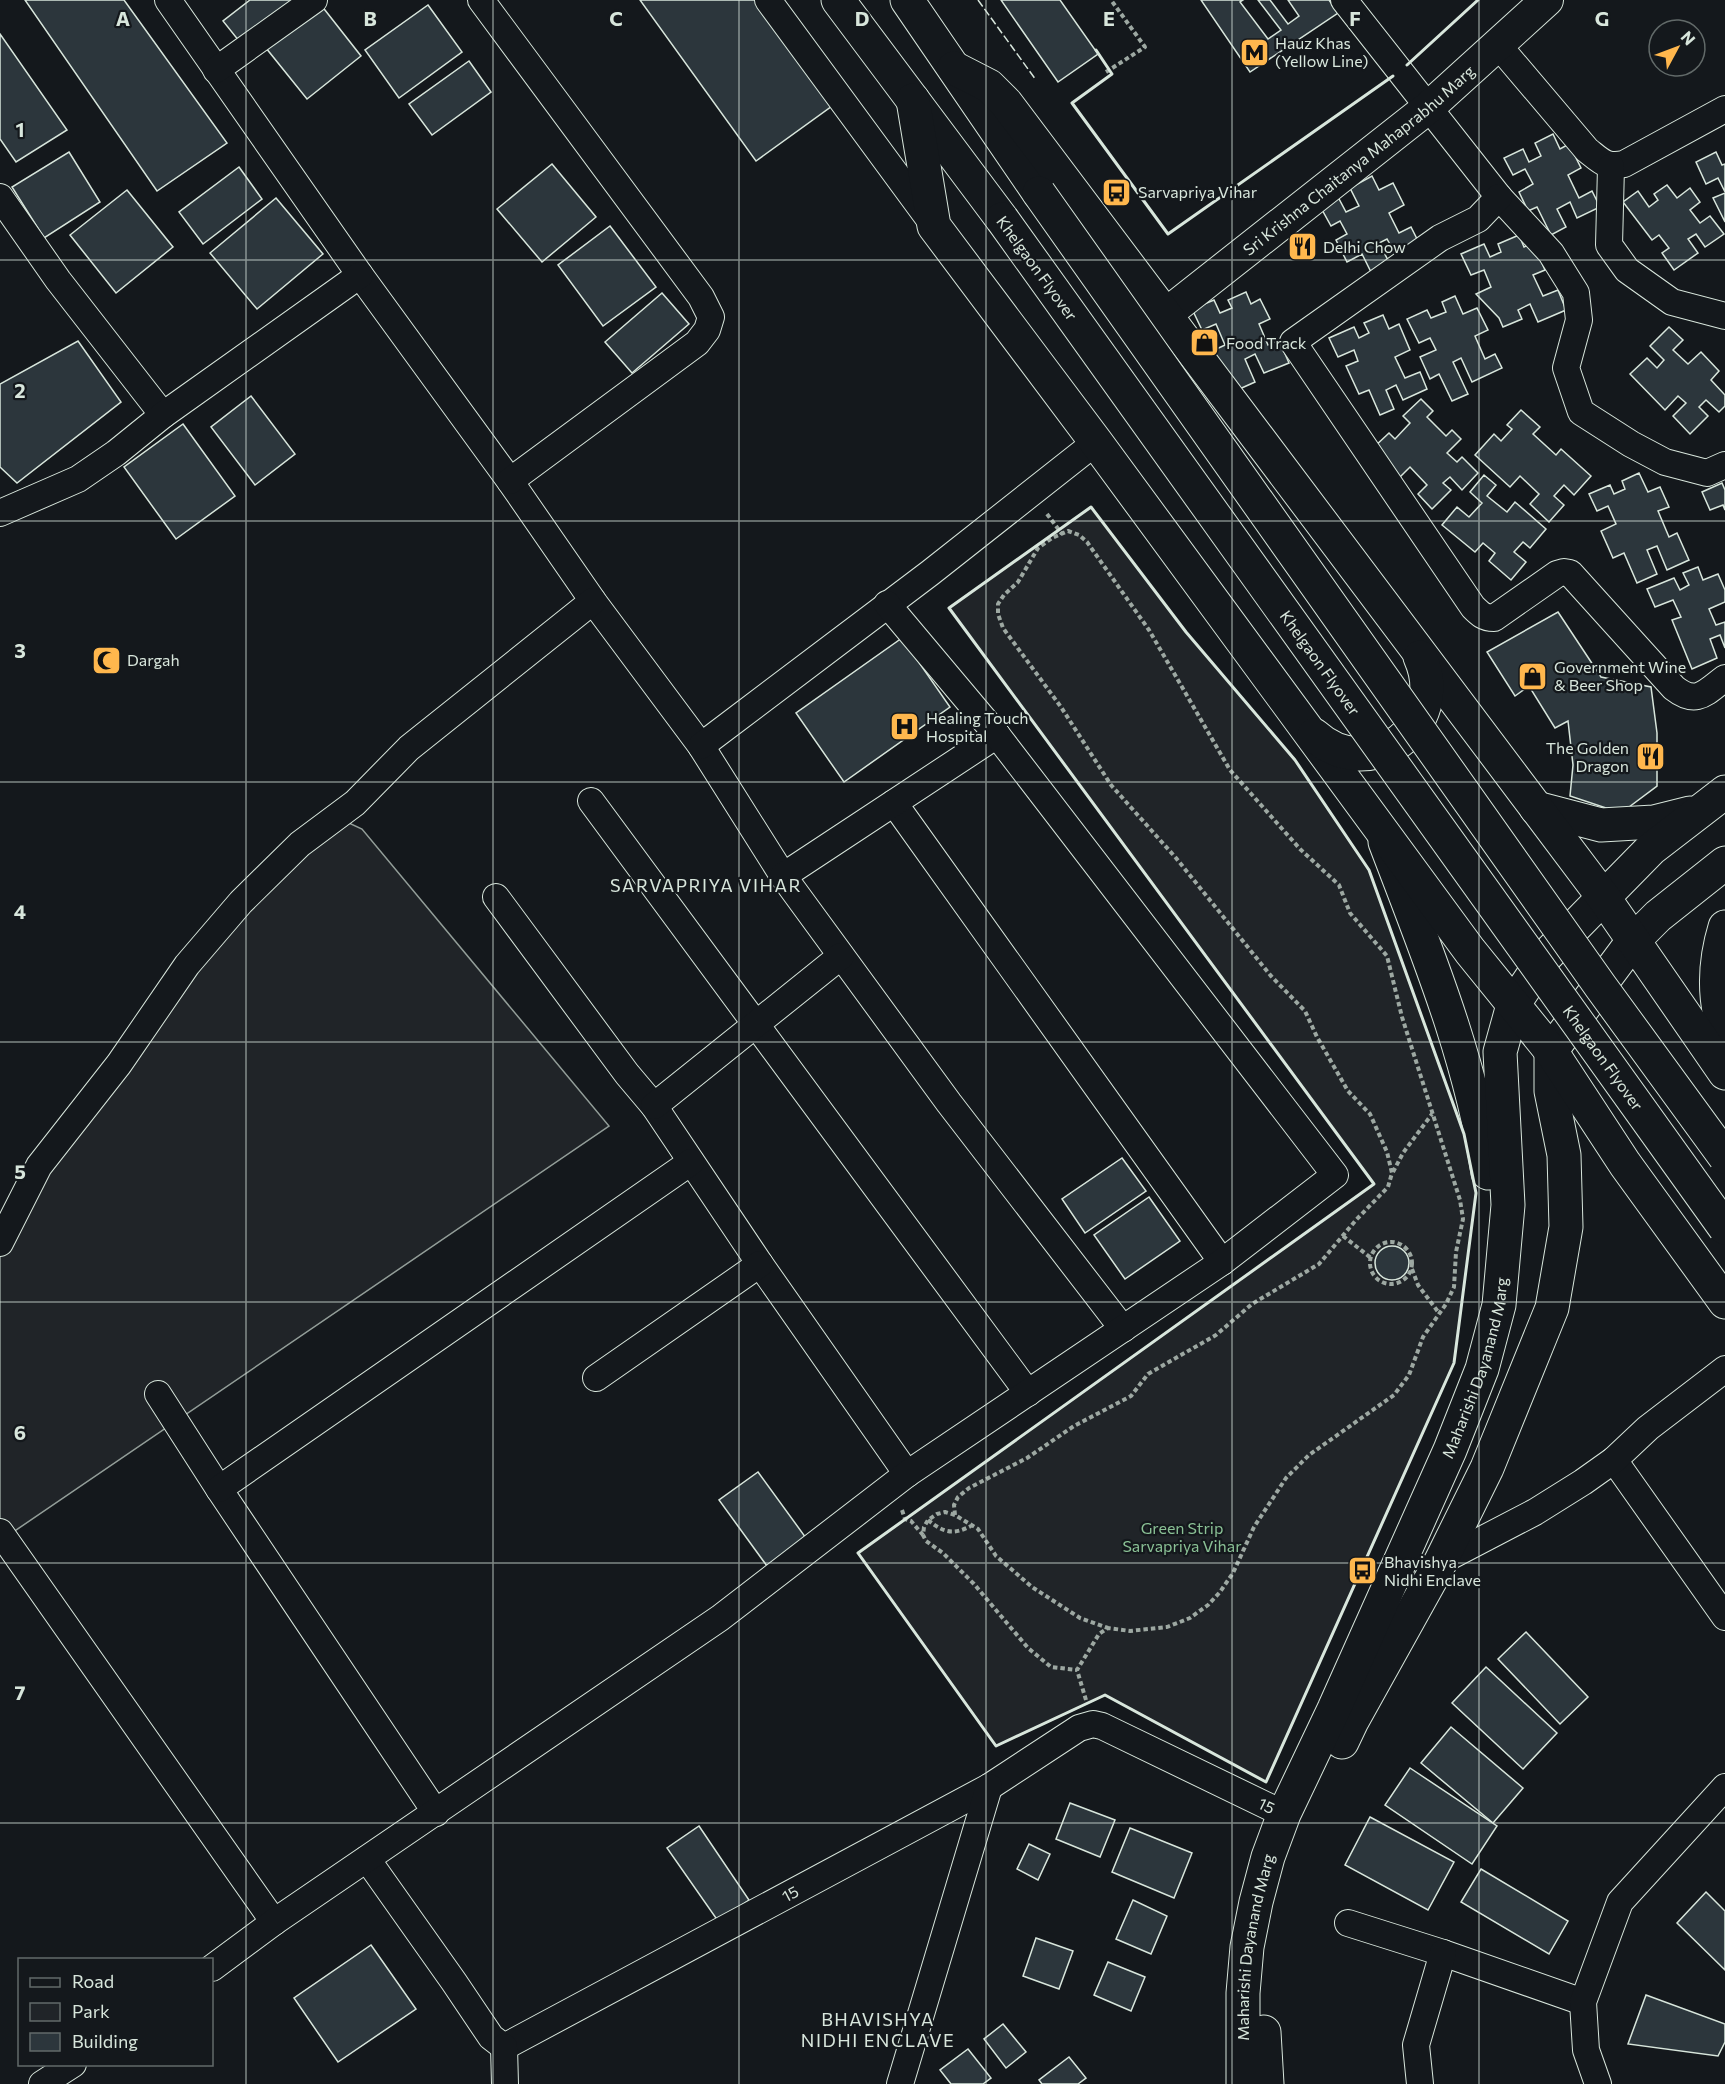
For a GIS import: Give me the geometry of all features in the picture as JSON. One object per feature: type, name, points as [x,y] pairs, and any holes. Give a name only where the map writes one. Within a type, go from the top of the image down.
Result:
[{"type":"main road","name":"Khelgaon Flyover","points":[[838,0],[1002,219],[1725,1228]]},
{"type":"main road","points":[[907,0],[1039,193],[1601,987],[1725,1157]]},
{"type":"main road","points":[[954,68],[989,86],[1006,104],[1604,898],[1725,1073]]},
{"type":"main road","points":[[913,100],[934,226],[1378,826],[1513,1005],[1551,1051],[1625,1164],[1725,1302]]},
{"type":"main road","points":[[1305,727],[1325,744],[1350,754],[1376,753],[1400,742],[1418,722],[1427,698],[1426,671],[1415,647]]},
{"type":"main road","name":"Maharishi Dayanand Marg","points":[[1343,1715],[1482,1369],[1499,1305],[1508,1205],[1500,1052],[1513,1005],[1546,956],[1651,849],[1725,792]]},
{"type":"main road","points":[[1536,808],[1601,825],[1654,822],[1699,811]]},
{"type":"main road","points":[[1378,826],[1441,990],[1482,1133],[1502,1264]]},
{"type":"main road","points":[[1295,1818],[1343,1715],[1441,1561],[1487,1468],[1552,1308],[1566,1227],[1564,1155],[1551,1091],[1551,1051],[1633,940],[1658,916],[1725,863]]},
{"type":"main road","points":[[1725,927],[1720,944],[1715,993],[1725,1034]]},
{"type":"main road","name":"Maharishi Dayanand Marg","points":[[1243,2084],[1243,1993],[1247,1947],[1265,1868],[1295,1818]]},
{"type":"main road","name":"Maharishi Dayanand Marg","points":[[1267,2084],[1264,2016],[1269,1950],[1290,1864],[1295,1818]]},
{"type":"street","points":[[168,0],[360,275],[510,481],[593,601],[701,746],[783,876],[949,1103],[1123,1329]]},
{"type":"street","points":[[216,70],[314,0]]},
{"type":"street","points":[[482,0],[701,297],[711,317],[707,330],[697,343],[510,481]]},
{"type":"street","points":[[768,0],[934,226]]},
{"type":"street","points":[[1344,0],[1499,197],[1551,254],[1576,293],[1579,320],[1566,368],[1581,412],[1631,444],[1665,462],[1707,473],[1725,465]]},
{"type":"street","name":"Sri Krishna Chaitanya Mahaprabhu Marg","points":[[1165,315],[1429,107],[1498,45],[1540,2]]},
{"type":"street","points":[[1498,45],[1587,150],[1611,167],[1624,164],[1725,109]]},
{"type":"street","points":[[1611,167],[1609,244],[1627,270],[1672,302],[1725,316]]},
{"type":"street","points":[[0,197],[58,280],[163,415]]},
{"type":"street","points":[[1499,197],[1478,219],[1440,238],[1293,342],[1473,607],[1480,614],[1487,618],[1494,618],[1557,574],[1570,573],[1674,688],[1683,695],[1692,698],[1701,696],[1725,678]]},
{"type":"street","points":[[0,513],[78,479],[116,453],[163,415],[360,275]]},
{"type":"street","points":[[701,746],[1096,442]]},
{"type":"street","points":[[0,1243],[39,1166],[119,1064],[187,965],[241,902],[300,844],[355,803],[409,748],[593,601]]},
{"type":"street","points":[[213,1967],[274,1922],[720,1618],[907,1474],[1222,1262],[1335,1175],[997,735],[887,604]]},
{"type":"street","points":[[783,876],[997,735]]},
{"type":"street","points":[[591,801],[1028,1393]]},
{"type":"street","points":[[894,803],[1222,1262]]},
{"type":"street","points":[[496,897],[627,1074],[654,1106],[760,1264],[907,1474]]},
{"type":"street","points":[[654,1106],[842,956]]},
{"type":"street","points":[[219,1489],[691,1162]]},
{"type":"street","points":[[596,1378],[760,1264]]},
{"type":"street","points":[[1441,1561],[1535,1512],[1583,1482],[1614,1460],[1648,1428],[1725,1369]]},
{"type":"street","points":[[158,1394],[436,1813]]},
{"type":"street","points":[[1614,1460],[1725,1617]]},
{"type":"street","points":[[0,1532],[274,1922]]},
{"type":"street","name":"15","points":[[504,2047],[989,1787],[1079,1728],[1093,1724],[1102,1726],[1295,1818]]},
{"type":"street","points":[[900,2084],[989,1787]]},
{"type":"street","points":[[1598,2084],[1586,2050],[1583,2002],[1620,1902],[1725,1787]]},
{"type":"street","points":[[367,1859],[491,2037],[504,2047],[505,2084]]},
{"type":"street","points":[[1348,1923],[1443,1953],[1583,2002]]},
{"type":"street","points":[[1420,2084],[1416,2045],[1443,1953]]},
{"type":"street","points":[[42,2084],[69,2066]]},
{"type":"path","points":[[1106,72],[1145,47],[1111,0]]},
{"type":"path","points":[[1077,1670],[1051,1667],[1028,1648],[974,1584],[943,1553],[926,1542],[922,1535],[928,1520],[945,1512],[972,1525],[978,1529],[996,1556],[1032,1587],[1080,1618],[1108,1628],[1130,1631],[1167,1627],[1190,1618],[1208,1605],[1220,1592],[1233,1573],[1240,1553],[1254,1527],[1286,1479],[1310,1455],[1394,1395],[1409,1375],[1423,1337],[1446,1304],[1454,1287],[1456,1252],[1463,1219],[1460,1200],[1402,1017],[1387,956],[1350,913],[1339,885],[1300,849],[1230,770],[1149,630],[1087,542],[1079,535],[1068,531],[1052,538],[1038,548],[1018,582],[998,604],[998,614],[1003,628],[1061,707],[1111,785],[1176,858],[1271,976],[1305,1011],[1348,1091],[1370,1114],[1387,1152],[1392,1173]]},
{"type":"path","points":[[955,1515],[954,1505],[958,1497],[969,1488],[1027,1458],[1074,1426],[1131,1396],[1148,1374],[1216,1335],[1252,1304],[1319,1264],[1388,1187],[1402,1153],[1432,1114]]},
{"type":"path","points":[[1343,1236],[1371,1258]]},
{"type":"path","points":[[1392,1242],[1408,1251],[1413,1260],[1412,1269],[1408,1277],[1400,1283],[1391,1285],[1374,1276],[1371,1258],[1383,1244],[1392,1242]]},
{"type":"path","points":[[1412,1269],[1418,1285],[1439,1313]]},
{"type":"path","points":[[903,1511],[911,1521]]},
{"type":"path","points":[[928,1520],[954,1533],[972,1525]]},
{"type":"path","points":[[1093,1724],[1077,1670],[1099,1634],[1108,1628]]},
{"type":"green space","name":"Green Strip Sarvapriya Vihar","points":[[1091,507],[1186,632],[1295,760],[1369,870],[1464,1134],[1476,1193],[1454,1363],[1266,1782],[1105,1695],[996,1746],[858,1553],[1374,1184],[949,608]]},
{"type":"green space","points":[[336,817],[362,829],[609,1126],[0,1541],[0,1243],[187,965]]},
{"type":"building","points":[[25,0],[124,0],[227,143],[157,191]]},
{"type":"building","points":[[250,0],[298,0],[243,46],[223,21]]},
{"type":"building","points":[[640,0],[755,0],[832,106],[756,161]]},
{"type":"building","points":[[1001,0],[1060,0],[1098,54],[1058,82]]},
{"type":"building","points":[[1201,0],[1243,0],[1240,2],[1268,39],[1281,30],[1258,0],[1270,0],[1288,24],[1299,16],[1288,0],[1329,0],[1338,13],[1250,72]]},
{"type":"building","points":[[321,5],[361,56],[307,99],[266,48]]},
{"type":"building","points":[[428,5],[462,52],[399,98],[365,50]]},
{"type":"building","points":[[0,34],[67,130],[16,162],[0,139]]},
{"type":"building","points":[[469,61],[491,92],[432,135],[409,104]]},
{"type":"building","points":[[1553,134],[1560,149],[1569,144],[1581,168],[1568,175],[1579,198],[1592,191],[1600,207],[1577,218],[1570,202],[1557,209],[1566,227],[1551,235],[1537,207],[1528,211],[1519,192],[1533,184],[1525,169],[1513,175],[1504,158],[1523,149],[1529,162],[1541,156],[1535,143]]},
{"type":"building","points":[[69,152],[100,202],[44,238],[12,187]]},
{"type":"building","points":[[1716,152],[1722,165],[1725,164],[1725,192],[1718,178],[1706,184],[1696,162]]},
{"type":"building","points":[[552,164],[596,217],[542,262],[497,209]]},
{"type":"building","points":[[239,167],[262,199],[203,244],[179,212]]},
{"type":"building","points":[[1372,176],[1379,190],[1393,183],[1404,205],[1389,213],[1399,233],[1411,227],[1419,243],[1396,255],[1387,239],[1379,243],[1390,264],[1372,274],[1362,254],[1347,262],[1336,240],[1347,234],[1340,221],[1331,226],[1320,206],[1338,197],[1346,212],[1359,206],[1350,188]]},
{"type":"building","points":[[1667,185],[1677,198],[1690,188],[1700,202],[1690,210],[1700,223],[1710,216],[1724,234],[1705,247],[1696,234],[1688,239],[1698,253],[1674,270],[1662,253],[1669,248],[1659,235],[1652,240],[1623,202],[1638,191],[1649,207],[1658,200],[1654,194]]},
{"type":"building","points":[[127,190],[173,247],[116,293],[70,235]]},
{"type":"building","points":[[1725,193],[1725,222],[1713,198]]},
{"type":"building","points":[[276,198],[323,254],[257,309],[210,253]]},
{"type":"building","points":[[610,226],[656,287],[603,326],[558,265]]},
{"type":"building","points":[[1519,235],[1524,247],[1533,243],[1545,270],[1533,275],[1543,296],[1558,290],[1566,310],[1538,322],[1530,304],[1518,310],[1522,319],[1503,327],[1499,318],[1476,294],[1491,287],[1484,270],[1471,275],[1461,254],[1484,244],[1490,257],[1501,252],[1498,244]]},
{"type":"building","points":[[1246,292],[1251,304],[1260,299],[1270,319],[1259,324],[1268,345],[1279,340],[1289,363],[1264,373],[1255,354],[1245,359],[1255,382],[1235,391],[1212,351],[1225,345],[1216,324],[1202,330],[1192,309],[1214,300],[1220,313],[1232,308],[1228,300]]},
{"type":"building","points":[[662,293],[689,324],[632,373],[605,342]]},
{"type":"building","points":[[1455,296],[1463,314],[1477,308],[1488,330],[1475,336],[1485,359],[1495,354],[1502,368],[1472,382],[1461,358],[1453,362],[1468,394],[1452,401],[1439,374],[1430,379],[1420,357],[1436,350],[1430,338],[1419,343],[1407,319],[1427,310],[1431,318],[1446,312],[1442,302]]},
{"type":"building","points":[[1383,315],[1389,329],[1399,324],[1410,350],[1395,357],[1405,378],[1420,372],[1427,389],[1403,400],[1396,385],[1386,390],[1394,409],[1380,415],[1369,390],[1359,394],[1346,366],[1358,361],[1354,350],[1338,357],[1329,338],[1354,327],[1359,338],[1369,333],[1364,323]]},
{"type":"building","points":[[1669,327],[1683,340],[1673,350],[1688,364],[1701,352],[1719,371],[1711,380],[1725,395],[1725,406],[1719,412],[1706,400],[1699,407],[1708,416],[1690,434],[1673,416],[1686,403],[1678,396],[1665,410],[1630,374],[1647,358],[1657,368],[1664,360],[1650,346]]},
{"type":"building","points":[[78,341],[121,402],[17,483],[0,467],[0,384]]},
{"type":"building","points":[[251,396],[295,454],[255,485],[211,427]]},
{"type":"building","points":[[1421,399],[1433,411],[1427,417],[1446,436],[1452,430],[1461,439],[1447,453],[1457,462],[1462,457],[1478,473],[1462,490],[1450,477],[1443,483],[1451,490],[1432,509],[1418,494],[1427,485],[1410,467],[1400,477],[1372,449],[1389,433],[1395,439],[1410,423],[1403,416]]},
{"type":"building","points":[[1521,410],[1540,427],[1533,434],[1556,455],[1561,449],[1591,476],[1574,495],[1564,485],[1554,496],[1564,505],[1549,522],[1530,504],[1539,494],[1520,476],[1510,487],[1475,455],[1494,434],[1501,441],[1512,429],[1507,425]]},
{"type":"building","points":[[183,424],[235,496],[176,539],[124,467]]},
{"type":"building","points":[[1639,473],[1648,492],[1660,487],[1669,507],[1658,511],[1669,537],[1677,533],[1689,560],[1667,570],[1657,546],[1647,550],[1657,574],[1637,583],[1624,553],[1613,558],[1601,531],[1616,524],[1608,506],[1597,511],[1589,494],[1610,485],[1614,494],[1625,489],[1622,481]]},
{"type":"building","points":[[1484,475],[1496,485],[1487,496],[1507,512],[1515,502],[1546,529],[1530,548],[1523,542],[1514,552],[1526,562],[1511,580],[1489,561],[1495,553],[1483,543],[1475,552],[1442,525],[1457,507],[1469,517],[1482,503],[1470,492]]},
{"type":"building","points":[[1722,483],[1725,490],[1725,510],[1723,505],[1710,510],[1702,492]]},
{"type":"building","points":[[1698,567],[1703,580],[1718,574],[1725,590],[1725,602],[1709,609],[1716,625],[1725,622],[1725,648],[1720,635],[1710,639],[1717,658],[1692,669],[1672,620],[1681,617],[1673,600],[1655,607],[1647,589],[1674,578],[1680,590],[1689,585],[1683,573]]},
{"type":"building","points":[[1558,612],[1601,677],[1651,687],[1657,733],[1657,786],[1621,813],[1570,796],[1573,765],[1568,721],[1555,728],[1529,686],[1515,696],[1487,652]]},
{"type":"building","points":[[902,638],[950,707],[844,782],[796,713]]},
{"type":"building","points":[[1122,1158],[1146,1191],[1085,1233],[1062,1199]]},
{"type":"building","points":[[1149,1197],[1180,1241],[1125,1279],[1094,1235]]},
{"type":"building","points":[[1392,1246],[1404,1251],[1409,1263],[1404,1275],[1392,1280],[1380,1275],[1375,1263],[1380,1251]]},
{"type":"building","points":[[758,1472],[806,1538],[767,1566],[719,1500]]},
{"type":"building","points":[[1526,1632],[1588,1697],[1560,1724],[1498,1659]]},
{"type":"building","points":[[1486,1667],[1557,1733],[1523,1769],[1452,1703]]},
{"type":"building","points":[[1451,1727],[1523,1788],[1493,1823],[1421,1763]]},
{"type":"building","points":[[1410,1768],[1497,1826],[1472,1864],[1385,1805]]},
{"type":"building","points":[[1070,1803],[1115,1820],[1100,1857],[1056,1839]]},
{"type":"building","points":[[1370,1817],[1454,1862],[1428,1910],[1345,1865]]},
{"type":"building","points":[[699,1826],[749,1900],[718,1921],[667,1848]]},
{"type":"building","points":[[1130,1828],[1192,1853],[1174,1898],[1112,1872]]},
{"type":"building","points":[[1029,1844],[1050,1854],[1038,1880],[1017,1869]]},
{"type":"building","points":[[1481,1869],[1568,1921],[1549,1954],[1461,1902]]},
{"type":"building","points":[[1706,1892],[1725,1911],[1725,1970],[1677,1923]]},
{"type":"building","points":[[1133,1900],[1167,1916],[1151,1954],[1116,1939]]},
{"type":"building","points":[[1036,1938],[1073,1951],[1059,1989],[1023,1976]]},
{"type":"building","points":[[371,1945],[416,2009],[338,2062],[294,1998]]},
{"type":"building","points":[[1108,1962],[1145,1977],[1131,2011],[1094,1995]]},
{"type":"building","points":[[1646,1995],[1725,2024],[1725,2042],[1718,2056],[1628,2044]]},
{"type":"building","points":[[1003,2024],[1026,2052],[1006,2068],[984,2039]]},
{"type":"building","points":[[968,2049],[991,2078],[983,2084],[951,2084],[940,2070]]},
{"type":"building","points":[[1069,2057],[1086,2078],[1078,2084],[1042,2084],[1039,2080]]},
{"type":"fence","points":[[978,0],[1036,80]]},
{"type":"wall","points":[[1407,65],[1478,0]]},
{"type":"wall","points":[[1096,50],[1112,74],[1072,103],[1168,234],[1393,76]]},
{"type":"wall","points":[[1091,507],[1186,632],[1295,760],[1369,870],[1464,1134],[1476,1193],[1454,1363],[1266,1782],[1105,1695],[996,1746],[858,1553],[1374,1184],[949,608],[1091,507]]},
{"type":"place","name":"Hauz Khas (Yellow Line)","points":[[1254,52]]},
{"type":"place","name":"Sarvapriya Vihar","points":[[1117,192]]},
{"type":"place","name":"Delhi Chow","points":[[1302,247]]},
{"type":"place","name":"Food Track","points":[[1205,343]]},
{"type":"place","name":"Dargah","points":[[106,660]]},
{"type":"place","name":"Government Wine & Beer Shop","points":[[1533,676]]},
{"type":"place","name":"Healing Touch Hospital","points":[[905,727]]},
{"type":"place","name":"The Golden Dragon","points":[[1650,757]]},
{"type":"place","name":"Bhavishya Nidhi Enclave","points":[[1363,1571]]},
{"type":"district","name":"SARVAPRIYA VIHAR","points":[[706,886]]},
{"type":"district","name":"BHAVISHYA NIDHI ENCLAVE","points":[[878,2030]]}]
